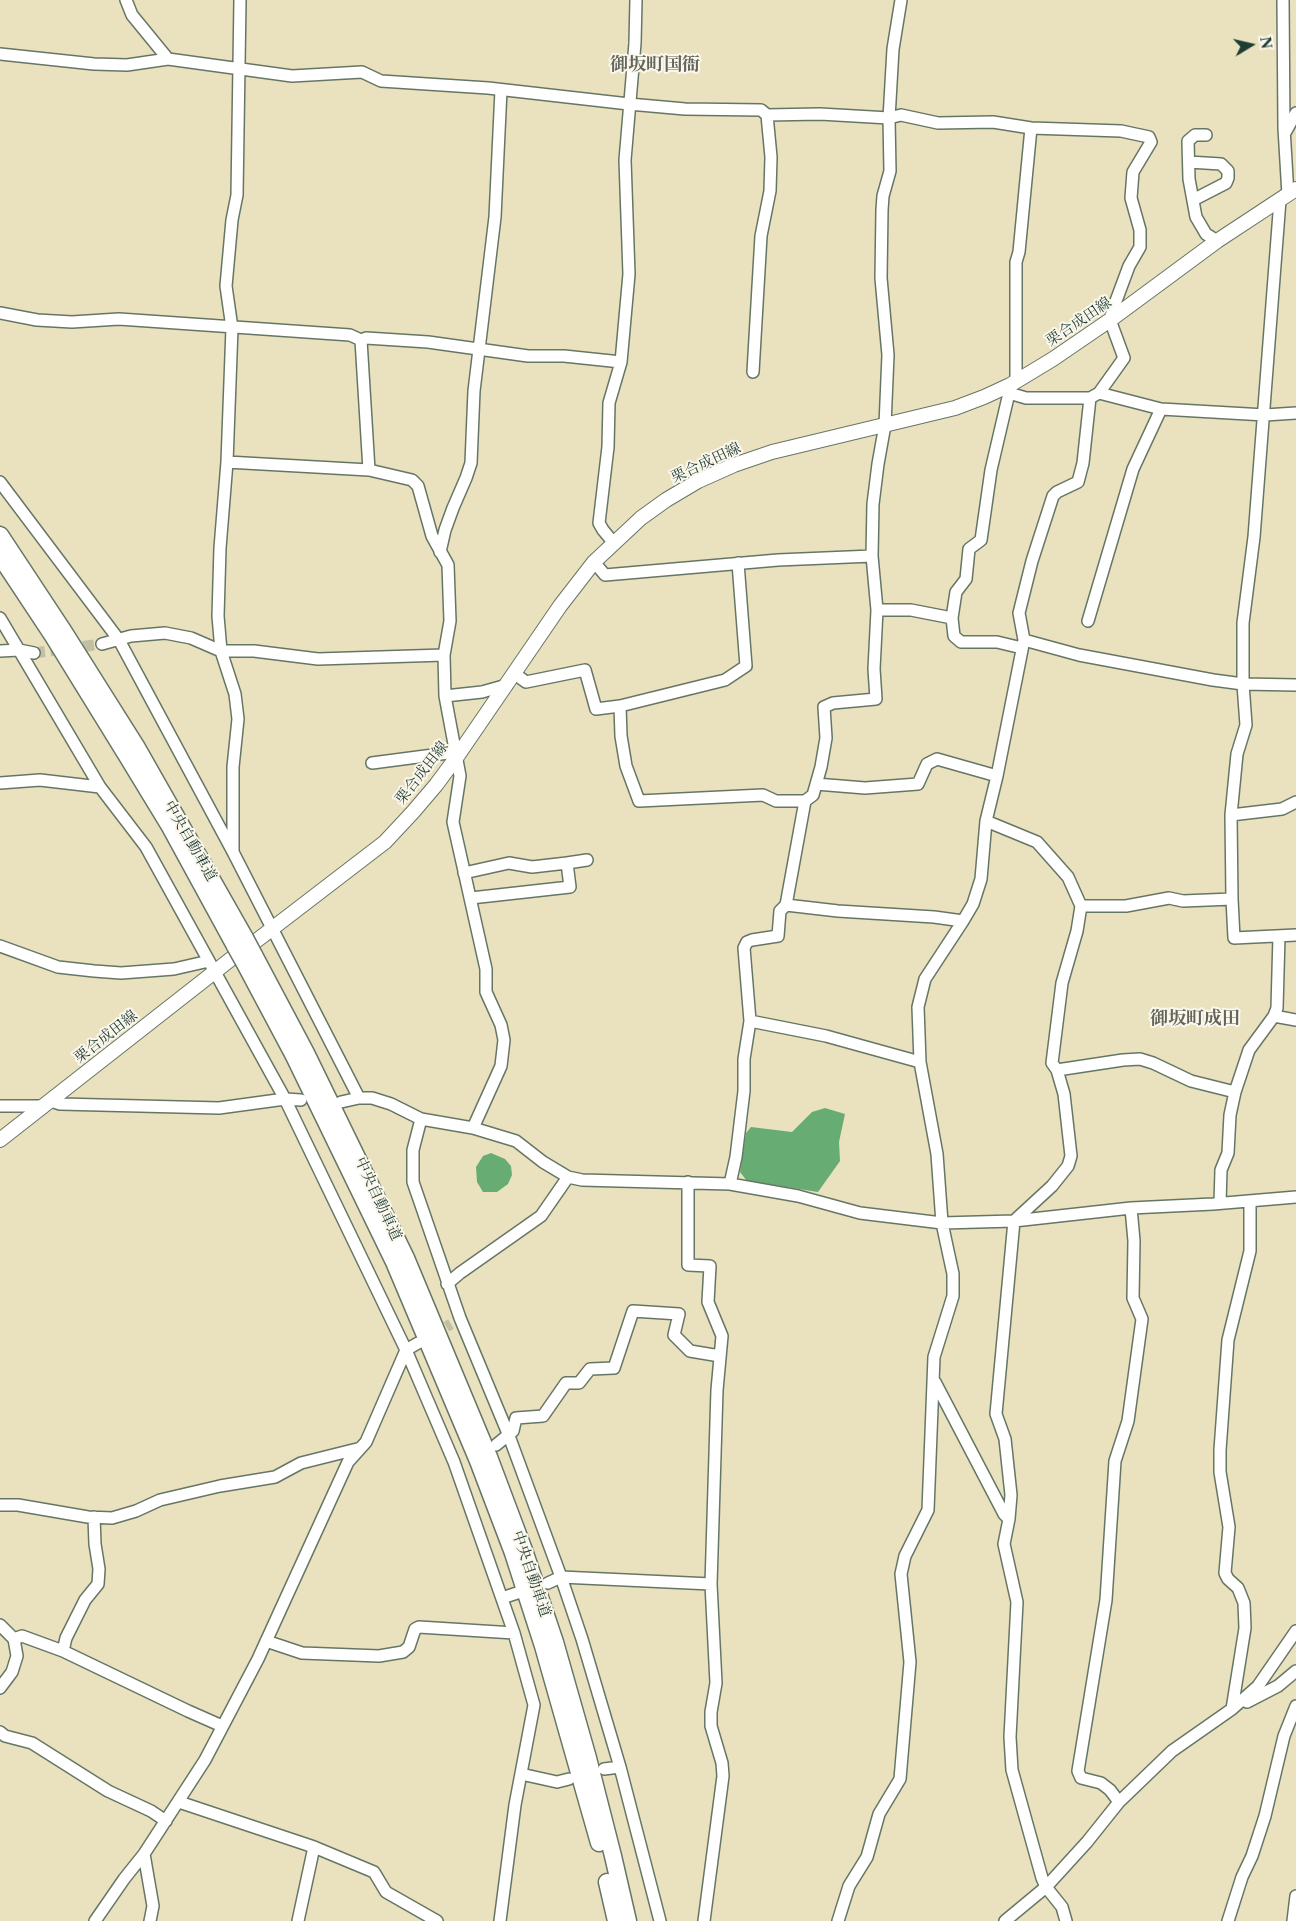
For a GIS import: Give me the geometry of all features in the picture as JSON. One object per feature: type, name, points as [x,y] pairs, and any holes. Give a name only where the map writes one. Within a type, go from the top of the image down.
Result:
[{"type":"highway","name":"中央自動車道","points":[[0,535],[136,746],[244,950],[394,1262],[478,1461],[513,1553],[543,1646],[600,1849],[616,1921]]},
{"type":"highway","name":"中央自動車道","points":[[0,556],[127,756],[244,950],[327,1094],[406,1258],[489,1456],[524,1550],[555,1642],[588,1758],[628,1921]]},
{"type":"main road","name":"栗合成田線","points":[[0,1140],[47,1104],[212,967],[244,950],[385,842],[436,785],[560,606],[594,562],[613,542],[641,518],[698,481],[772,452],[955,408],[1012,387],[1110,320],[1217,241],[1288,194]]},
{"type":"street","points":[[126,0],[132,15],[168,59]]},
{"type":"street","points":[[233,852],[233,767],[238,719],[235,694],[221,651],[218,616],[220,548],[227,462],[232,328],[226,286],[232,220],[237,195],[240,0]]},
{"type":"street","points":[[613,542],[602,530],[599,523],[608,447],[609,403],[621,362],[629,274],[625,160],[634,53],[636,0]]},
{"type":"street","points":[[620,706],[621,736],[626,766],[639,801],[763,795],[776,801],[805,801],[813,795],[826,738],[824,707],[833,703],[876,699],[874,668],[877,610],[872,556],[873,504],[885,425],[888,355],[881,278],[883,196],[890,171],[888,118],[893,49],[901,0]]},
{"type":"street","points":[[1283,0],[1288,194],[1254,537],[1242,623],[1246,725],[1236,754],[1231,815],[1232,899],[1234,938],[1296,935]]},
{"type":"street","points":[[0,54],[127,65],[168,59],[292,76],[362,72],[381,82],[501,90],[685,109],[761,110],[767,115],[820,114],[888,118],[901,115],[938,123],[993,122],[1031,128],[1121,131],[1149,136],[1151,142],[1133,172],[1131,198],[1140,230],[1140,247],[1129,266],[1110,320],[1124,358],[1094,396],[1078,482],[1071,487],[1057,492],[1053,496],[1032,561],[1019,613],[1023,644],[997,776],[986,821],[981,879],[973,904],[964,921],[924,980],[918,1007],[920,1062],[937,1154],[942,1223],[953,1274],[953,1296],[934,1357],[928,1510],[905,1556],[901,1574],[910,1662],[900,1779],[879,1814],[867,1857],[849,1886],[838,1921]]},
{"type":"street","points":[[440,552],[445,530],[471,463],[474,391],[495,218],[501,90]]},
{"type":"street","points":[[1285,133],[1296,113]]},
{"type":"street","points":[[753,372],[762,236],[770,191],[771,157],[767,115]]},
{"type":"street","points":[[1031,128],[1019,252],[1016,262],[1012,387],[990,470],[981,540],[969,548],[966,579],[956,592],[952,618],[954,636],[961,642],[1023,644],[1243,684],[1296,684]]},
{"type":"street","points":[[1206,135],[1195,135],[1188,141],[1189,179],[1196,217],[1206,234],[1217,241]]},
{"type":"street","points":[[1189,162],[1221,164],[1228,171],[1226,183],[1193,200]]},
{"type":"street","points":[[0,313],[37,320],[72,322],[119,319],[350,335],[361,340],[366,338],[428,342],[528,356],[564,356],[621,362]]},
{"type":"street","points":[[361,340],[369,470]]},
{"type":"street","points":[[1012,387],[1026,398],[1094,396],[1161,409],[1265,415],[1296,413]]},
{"type":"street","points":[[1088,621],[1133,470],[1161,409]]},
{"type":"street","points":[[227,462],[369,470],[412,480],[418,486],[432,536],[448,565],[450,622],[444,655],[444,696],[460,776],[453,822],[486,969],[486,992],[501,1025],[504,1040],[501,1066],[473,1128]]},
{"type":"street","points":[[0,482],[119,640],[233,852],[359,1098]]},
{"type":"street","points":[[594,562],[605,576],[738,563],[872,556]]},
{"type":"street","points":[[444,696],[482,692],[511,679],[526,682],[585,670],[596,708],[620,706],[725,680],[746,666],[738,563]]},
{"type":"street","points":[[877,610],[912,610],[952,618]]},
{"type":"street","points":[[0,618],[100,787],[146,847],[285,1099],[459,1459],[514,1633],[534,1705],[521,1774],[500,1921]]},
{"type":"street","points":[[102,644],[131,636],[165,634],[191,638],[221,651],[254,651],[318,659],[444,655]]},
{"type":"street","points":[[0,651],[19,650],[34,653]]},
{"type":"street","points":[[372,763],[456,755]]},
{"type":"street","points":[[816,784],[865,788],[918,784],[927,764],[937,759],[997,776]]},
{"type":"street","points":[[0,783],[40,780],[100,787]]},
{"type":"street","points":[[730,1184],[740,1128],[744,1091],[744,1059],[750,1021],[744,948],[747,942],[752,940],[778,936],[780,911],[786,905],[805,801]]},
{"type":"street","points":[[1231,815],[1282,809],[1296,802]]},
{"type":"street","points":[[986,821],[1037,842],[1068,877],[1081,906],[1078,931],[1062,983],[1052,1063],[1057,1070],[1064,1094],[1071,1156],[1068,1166],[1052,1186],[1014,1221],[996,1414],[1005,1439],[1011,1495],[1004,1544],[1017,1602],[1010,1738],[1012,1770],[1046,1887],[1062,1907],[1066,1921]]},
{"type":"street","points":[[464,873],[508,863],[532,867],[587,860]]},
{"type":"street","points":[[471,898],[570,887],[567,863]]},
{"type":"street","points":[[1081,906],[1126,906],[1169,898],[1183,901],[1232,899]]},
{"type":"street","points":[[786,905],[964,921]]},
{"type":"street","points":[[1220,1203],[1221,1170],[1228,1153],[1230,1116],[1235,1092],[1249,1050],[1274,1016],[1277,1008],[1279,936]]},
{"type":"street","points":[[0,946],[58,967],[94,971],[121,973],[212,967]]},
{"type":"street","points":[[1274,1016],[1296,1020]]},
{"type":"street","points":[[750,1021],[826,1036],[920,1062]]},
{"type":"street","points":[[1057,1070],[1140,1059],[1192,1081],[1235,1092]]},
{"type":"street","points":[[341,1102],[359,1098],[372,1098],[390,1104],[421,1119],[473,1128],[516,1141],[543,1162],[568,1177],[582,1180],[730,1184],[798,1196],[860,1214],[942,1223],[1014,1221],[1131,1208],[1296,1197]]},
{"type":"street","points":[[0,1106],[60,1104],[219,1108],[285,1099],[302,1100]]},
{"type":"street","points":[[421,1119],[413,1150],[413,1182],[448,1284],[456,1321],[509,1436],[582,1639],[620,1767],[660,1921]]},
{"type":"street","points":[[448,1284],[460,1273],[541,1216],[568,1177]]},
{"type":"street","points":[[688,1182],[688,1265],[710,1266],[708,1302],[722,1336],[717,1390],[711,1584],[716,1683],[711,1712],[711,1726],[722,1763],[723,1776],[704,1921]]},
{"type":"street","points":[[1232,1709],[1246,1628],[1244,1603],[1238,1588],[1228,1579],[1225,1573],[1228,1527],[1220,1472],[1220,1458],[1228,1340],[1250,1251],[1250,1201]]},
{"type":"street","points":[[1119,1802],[1110,1790],[1101,1783],[1081,1778],[1078,1771],[1106,1600],[1116,1460],[1128,1421],[1142,1319],[1133,1298],[1134,1241],[1131,1208]]},
{"type":"street","points":[[496,1446],[513,1431],[516,1418],[543,1416],[566,1383],[579,1383],[590,1369],[614,1368],[633,1311],[679,1314],[674,1335],[690,1351],[720,1356]]},
{"type":"street","points":[[95,1921],[144,1854],[205,1760],[258,1659],[344,1470],[357,1450],[366,1442],[406,1350],[418,1343]]},
{"type":"street","points":[[934,1381],[1004,1514],[1009,1519]]},
{"type":"street","points":[[0,1505],[18,1505],[112,1518],[169,1498],[220,1486],[275,1477],[301,1463],[357,1450]]},
{"type":"street","points":[[63,1651],[66,1638],[85,1600],[98,1584],[99,1569],[95,1544],[94,1517]]},
{"type":"street","points":[[548,1583],[561,1577],[711,1584]]},
{"type":"street","points":[[502,1598],[516,1593]]},
{"type":"street","points":[[0,1625],[14,1639],[17,1656],[14,1666],[0,1688]]},
{"type":"street","points":[[266,1641],[302,1653],[379,1656],[403,1652],[409,1647],[415,1629],[419,1627],[514,1633]]},
{"type":"street","points":[[1004,1921],[1046,1887],[1087,1842],[1119,1802],[1172,1751],[1232,1709],[1258,1686],[1296,1630]]},
{"type":"street","points":[[14,1639],[22,1636],[63,1651],[222,1726]]},
{"type":"street","points":[[1232,1709],[1278,1686],[1296,1671]]},
{"type":"street","points":[[1228,1921],[1255,1848],[1284,1736],[1296,1706]]},
{"type":"street","points":[[0,1732],[5,1736],[32,1743],[108,1791],[151,1811],[166,1821]]},
{"type":"street","points":[[604,1769],[620,1767]]},
{"type":"street","points":[[521,1774],[557,1782],[568,1779]]},
{"type":"street","points":[[179,1802],[314,1846],[374,1872],[386,1892],[437,1921]]},
{"type":"street","points":[[298,1921],[314,1846]]},
{"type":"street","points":[[144,1854],[153,1906],[150,1921]]},
{"type":"street","points":[[1293,1921],[1296,1896]]},
{"type":"green space","points":[[825,1108],[845,1114],[839,1142],[840,1161],[818,1192],[747,1181],[740,1172],[746,1133],[751,1127],[792,1132],[812,1112]]},
{"type":"green space","points":[[491,1153],[505,1159],[511,1166],[512,1175],[508,1184],[497,1192],[483,1192],[477,1182],[476,1167],[483,1156]]},
{"type":"tunnel","points":[[34,653],[102,644]]},
{"type":"tunnel","points":[[432,1335],[451,1324]]},
{"type":"district","name":"御坂町国衙","points":[[655,65]]},
{"type":"district","name":"御坂町成田","points":[[1195,1019]]}]
